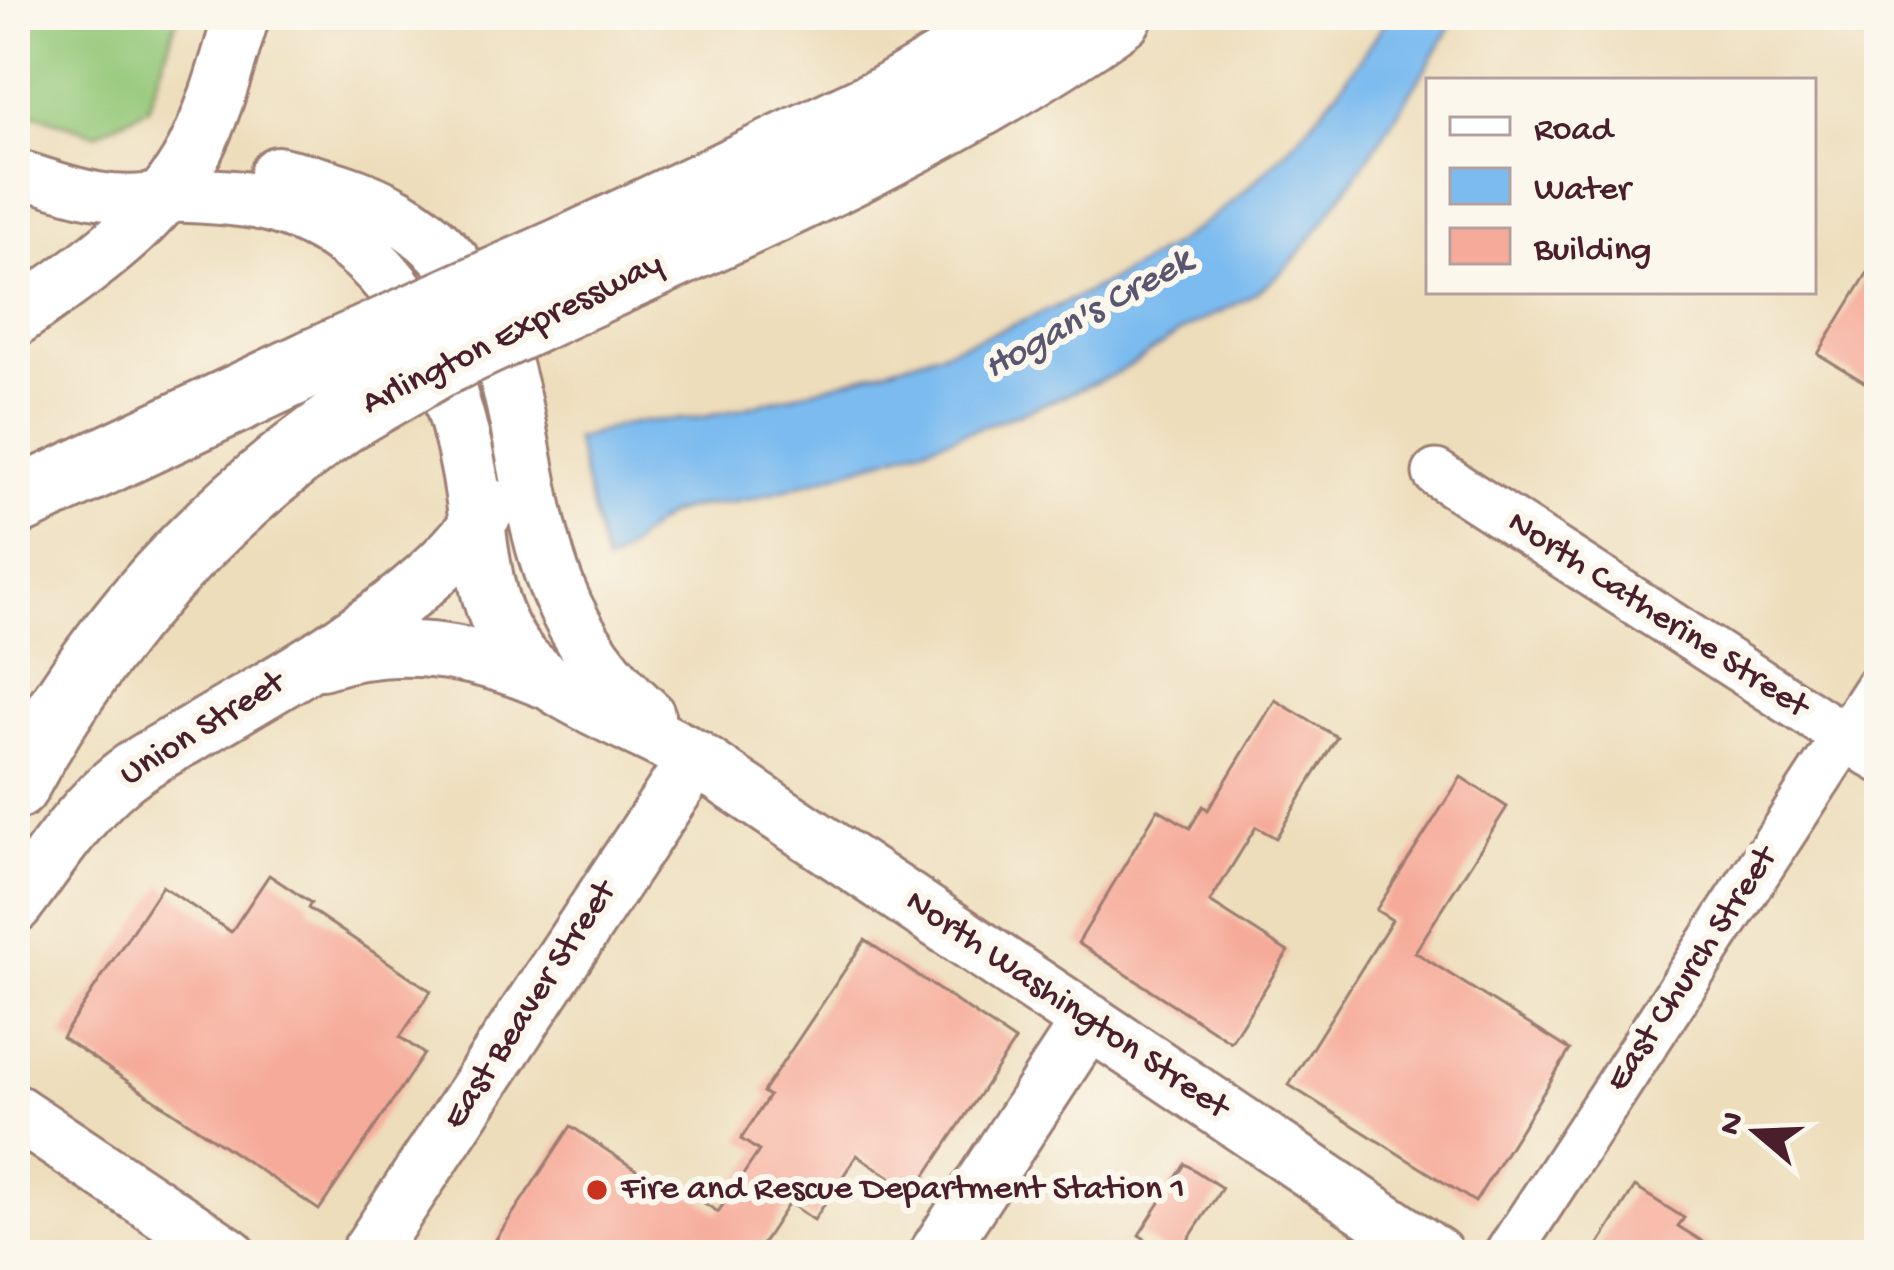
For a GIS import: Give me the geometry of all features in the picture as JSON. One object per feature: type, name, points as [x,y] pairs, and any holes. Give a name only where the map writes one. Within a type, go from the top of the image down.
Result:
[{"type":"highway","name":"Arlington Expressway","points":[[15,503],[121,451],[329,391],[579,271],[1029,15]]},
{"type":"highway","name":"Arlington Expressway","points":[[579,271],[889,156],[1023,81],[1119,15]]},
{"type":"highway","name":"Arlington Expressway","points":[[15,786],[64,701],[159,579],[243,496],[329,391]]},
{"type":"highway","points":[[15,464],[66,462],[121,451]]},
{"type":"street","points":[[15,319],[105,252],[166,194],[200,141],[242,15]]},
{"type":"street","name":"North Washington Street","points":[[166,194],[214,174],[261,171],[356,198],[398,216],[442,251],[487,311],[550,568],[581,639],[618,688],[696,758]]},
{"type":"street","name":"North Washington Street","points":[[15,172],[113,199],[166,194],[236,198],[299,214],[351,241],[387,273],[415,313],[442,370],[471,481],[489,594],[509,642],[533,670],[696,758],[1436,1255]]},
{"type":"street","name":"Union Street","points":[[15,905],[85,815],[120,779],[302,668],[436,572],[477,526],[505,475],[516,427]]},
{"type":"street","name":"North Catherine Street","points":[[1436,473],[1750,680],[1862,748]]},
{"type":"street","name":"Union Street","points":[[302,668],[370,650],[430,649],[480,657],[559,686]]},
{"type":"street","name":"East Church Street","points":[[1507,1255],[1862,748],[1879,685]]},
{"type":"street","name":"East Beaver Street","points":[[367,1255],[696,758]]},
{"type":"street","points":[[936,1255],[1089,1021]]},
{"type":"street","points":[[15,1112],[230,1255]]},
{"type":"green space","points":[[15,15],[178,15],[148,108],[96,134],[15,108]]},
{"type":"water","name":"Hogan's Creek","points":[[1389,15],[1458,15],[1317,230],[1256,293],[1104,379],[1062,397],[749,500],[678,511],[605,564],[575,439],[638,422],[709,416],[847,381],[991,334],[1128,271],[1189,234],[1265,172],[1323,108]]},
{"type":"building","points":[[1879,254],[1879,391],[1818,354]]},
{"type":"building","points":[[1275,700],[1337,737],[1276,838],[1256,827],[1210,902],[1288,952],[1231,1042],[1078,943],[1158,809],[1190,828],[1203,806],[1208,810]]},
{"type":"building","points":[[1461,777],[1507,807],[1415,952],[1570,1050],[1475,1202],[1289,1085],[1392,920],[1376,910]]},
{"type":"building","points":[[269,875],[311,903],[308,908],[431,991],[400,1037],[424,1054],[319,1210],[62,1037],[162,886],[231,932]]},
{"type":"building","points":[[865,940],[1015,1041],[914,1193],[857,1155],[814,1220],[789,1203],[755,1255],[519,1255],[496,1239],[571,1126],[672,1194],[678,1186],[718,1212],[759,1151],[741,1139],[769,1096],[763,1092]]},
{"type":"building","points":[[1185,1164],[1222,1188],[1178,1255],[1170,1255],[1139,1235]]},
{"type":"building","points":[[1635,1187],[1684,1218],[1678,1226],[1724,1255],[1592,1255]]},
{"type":"place","name":"Fire and Rescue Department Station 1","points":[[597,1190]]}]
